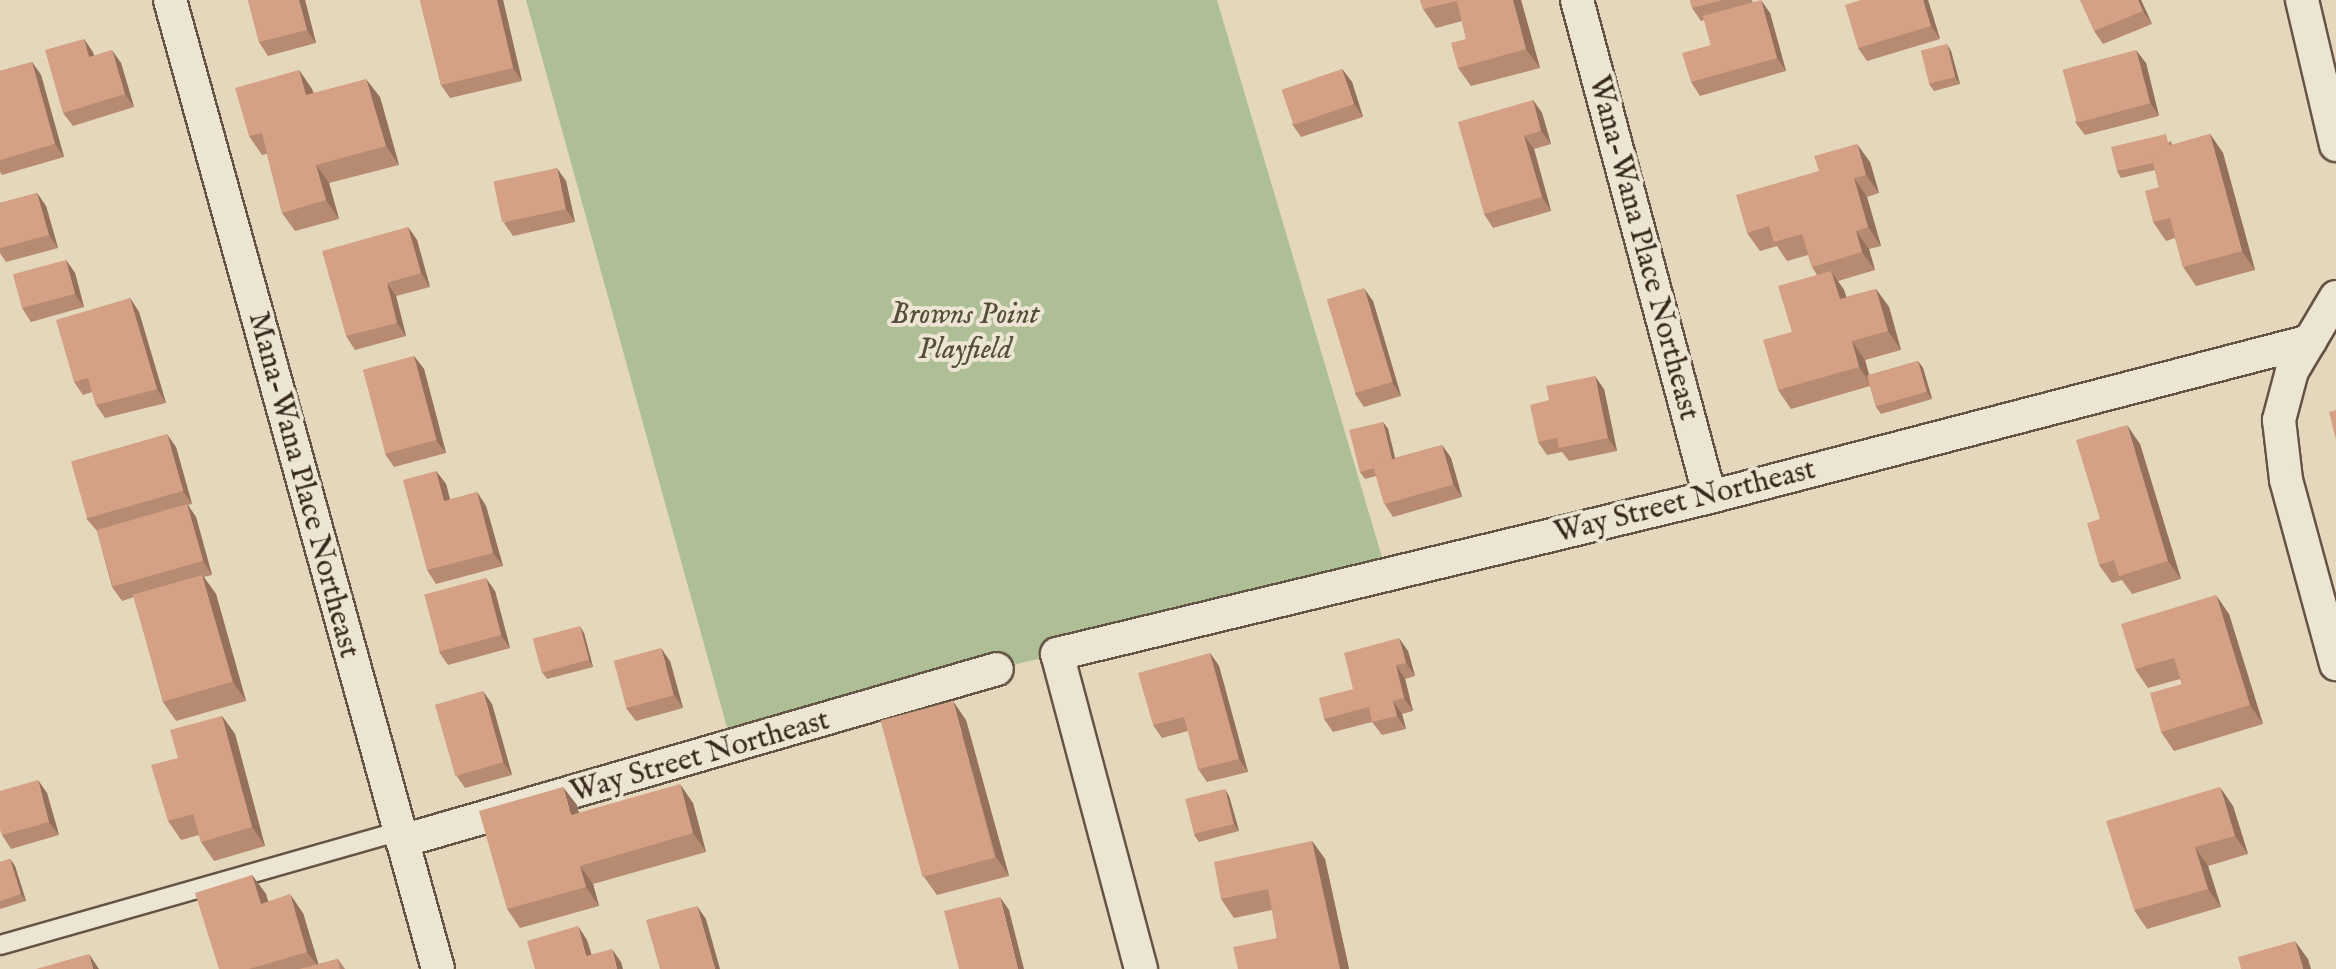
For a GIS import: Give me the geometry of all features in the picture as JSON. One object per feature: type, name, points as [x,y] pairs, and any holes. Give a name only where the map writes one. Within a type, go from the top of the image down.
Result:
[{"type":"street","name":"Mana-Wana Place Northeast","points":[[170,0],[438,969]]},
{"type":"street","name":"Wana-Wana Place Northeast","points":[[1577,0],[1710,497]]},
{"type":"street","points":[[2302,0],[2336,146]]},
{"type":"street","points":[[2336,297],[2292,371],[2279,420],[2286,480],[2336,664]]},
{"type":"street","name":"Way Street Northeast","points":[[1141,969],[1058,654],[1710,497],[2310,341]]},
{"type":"street","name":"Way Street Northeast","points":[[400,836],[997,669]]},
{"type":"lane","name":"Way Street Northeast","points":[[0,944],[400,836]]},
{"type":"green space","name":"Browns Point Playfield","points":[[526,0],[1217,0],[1387,574],[997,669],[733,749]]},
{"type":"building","points":[[248,0],[299,0],[307,30],[259,42]]},
{"type":"building","points":[[420,0],[497,0],[513,68],[441,85]]},
{"type":"building","points":[[1420,0],[1513,0],[1526,49],[1458,68],[1451,43],[1466,39],[1457,1],[1423,9]]},
{"type":"building","points":[[1690,0],[1722,0],[1692,8]]},
{"type":"building","points":[[1761,0],[1777,58],[1691,82],[1682,53],[1711,45],[1703,16]]},
{"type":"building","points":[[1861,0],[1923,0],[1931,26],[1858,48],[1845,5]]},
{"type":"building","points":[[2080,0],[2138,0],[2143,11],[2094,31]]},
{"type":"building","points":[[84,39],[89,57],[112,50],[125,94],[63,113],[45,50]]},
{"type":"building","points":[[1947,44],[1955,77],[1929,84],[1921,51]]},
{"type":"building","points":[[2136,50],[2150,103],[2077,123],[2063,70]]},
{"type":"building","points":[[32,62],[55,144],[0,160],[0,71]]},
{"type":"building","points":[[1342,69],[1354,104],[1294,125],[1281,90]]},
{"type":"building","points":[[299,70],[306,95],[366,79],[386,146],[316,165],[326,200],[282,213],[262,133],[249,136],[235,88]]},
{"type":"building","points":[[1533,100],[1541,131],[1524,136],[1542,197],[1484,214],[1458,122]]},
{"type":"building","points":[[2166,134],[2169,146],[2150,151],[2153,163],[2117,171],[2111,147]]},
{"type":"building","points":[[2210,134],[2242,251],[2183,267],[2170,218],[2153,222],[2145,191],[2159,187],[2150,151]]},
{"type":"building","points":[[1857,144],[1866,175],[1854,178],[1868,227],[1856,231],[1862,252],[1812,267],[1802,234],[1774,242],[1769,226],[1747,233],[1736,195],[1819,171],[1814,156]]},
{"type":"building","points":[[557,168],[566,209],[502,223],[493,182]]},
{"type":"building","points":[[37,193],[49,235],[0,248],[0,203]]},
{"type":"building","points":[[408,227],[421,273],[387,283],[397,323],[346,336],[322,251]]},
{"type":"building","points":[[66,260],[75,294],[22,308],[13,274]]},
{"type":"building","points":[[1831,271],[1840,299],[1876,289],[1888,331],[1852,341],[1859,367],[1778,390],[1763,340],[1792,332],[1778,286]]},
{"type":"building","points":[[1364,288],[1393,382],[1355,393],[1327,299]]},
{"type":"building","points":[[130,298],[157,389],[96,405],[88,378],[74,382],[56,320]]},
{"type":"building","points":[[414,356],[437,440],[385,454],[363,370]]},
{"type":"building","points":[[1918,361],[1927,392],[1876,406],[1867,376]]},
{"type":"building","points":[[1595,376],[1608,438],[1559,448],[1557,438],[1538,442],[1530,405],[1549,400],[1546,386]]},
{"type":"building","points":[[2336,410],[2336,440],[2329,412]]},
{"type":"building","points":[[1383,422],[1392,459],[1360,472],[1349,430]]},
{"type":"building","points":[[2127,425],[2168,561],[2119,576],[2114,560],[2099,565],[2087,523],[2100,519],[2076,440]]},
{"type":"building","points":[[167,434],[183,491],[87,518],[71,462]]},
{"type":"building","points":[[1442,445],[1453,484],[1384,504],[1373,465]]},
{"type":"building","points":[[436,471],[444,501],[477,492],[493,553],[427,570],[403,480]]},
{"type":"building","points":[[187,504],[203,561],[113,587],[97,530]]},
{"type":"building","points":[[202,575],[233,682],[163,702],[133,595]]},
{"type":"building","points":[[486,578],[501,635],[439,652],[424,595]]},
{"type":"building","points":[[2216,595],[2250,705],[2161,732],[2150,693],[2182,684],[2174,658],[2135,669],[2121,624]]},
{"type":"building","points":[[580,626],[589,660],[542,672],[533,639]]},
{"type":"building","points":[[1399,638],[1406,663],[1396,665],[1404,698],[1393,701],[1397,716],[1372,722],[1369,707],[1324,719],[1319,698],[1353,689],[1344,653]]},
{"type":"building","points":[[661,648],[674,695],[626,708],[614,661]]},
{"type":"building","points":[[1210,653],[1239,759],[1198,769],[1184,717],[1153,725],[1138,673]]},
{"type":"building","points":[[483,691],[503,762],[455,776],[435,705]]},
{"type":"building","points":[[953,701],[995,857],[922,877],[881,720]]},
{"type":"building","points":[[222,716],[252,827],[201,842],[193,814],[168,821],[151,765],[178,758],[170,730]]},
{"type":"building","points":[[38,780],[49,822],[2,835],[0,791]]},
{"type":"building","points":[[680,784],[693,833],[580,866],[586,887],[507,909],[479,811],[563,787],[571,815]]},
{"type":"building","points":[[2220,787],[2235,836],[2195,847],[2208,889],[2134,910],[2106,821]]},
{"type":"building","points":[[1225,789],[1234,824],[1194,834],[1185,799]]},
{"type":"building","points":[[1312,841],[1340,969],[1238,969],[1233,947],[1277,938],[1268,889],[1221,899],[1214,862]]},
{"type":"building","points":[[10,859],[21,894],[0,901],[0,862]]},
{"type":"building","points":[[252,875],[261,904],[290,894],[307,952],[249,969],[219,969],[195,893]]},
{"type":"building","points":[[1000,897],[1018,969],[959,969],[944,911]]},
{"type":"building","points":[[697,906],[715,969],[660,969],[646,920]]},
{"type":"building","points":[[578,926],[586,956],[612,949],[617,969],[535,969],[527,941]]},
{"type":"building","points":[[2295,941],[2303,969],[2241,969],[2238,957]]},
{"type":"building","points":[[89,954],[93,969],[36,969]]},
{"type":"building","points":[[338,959],[340,969],[299,969]]}]
